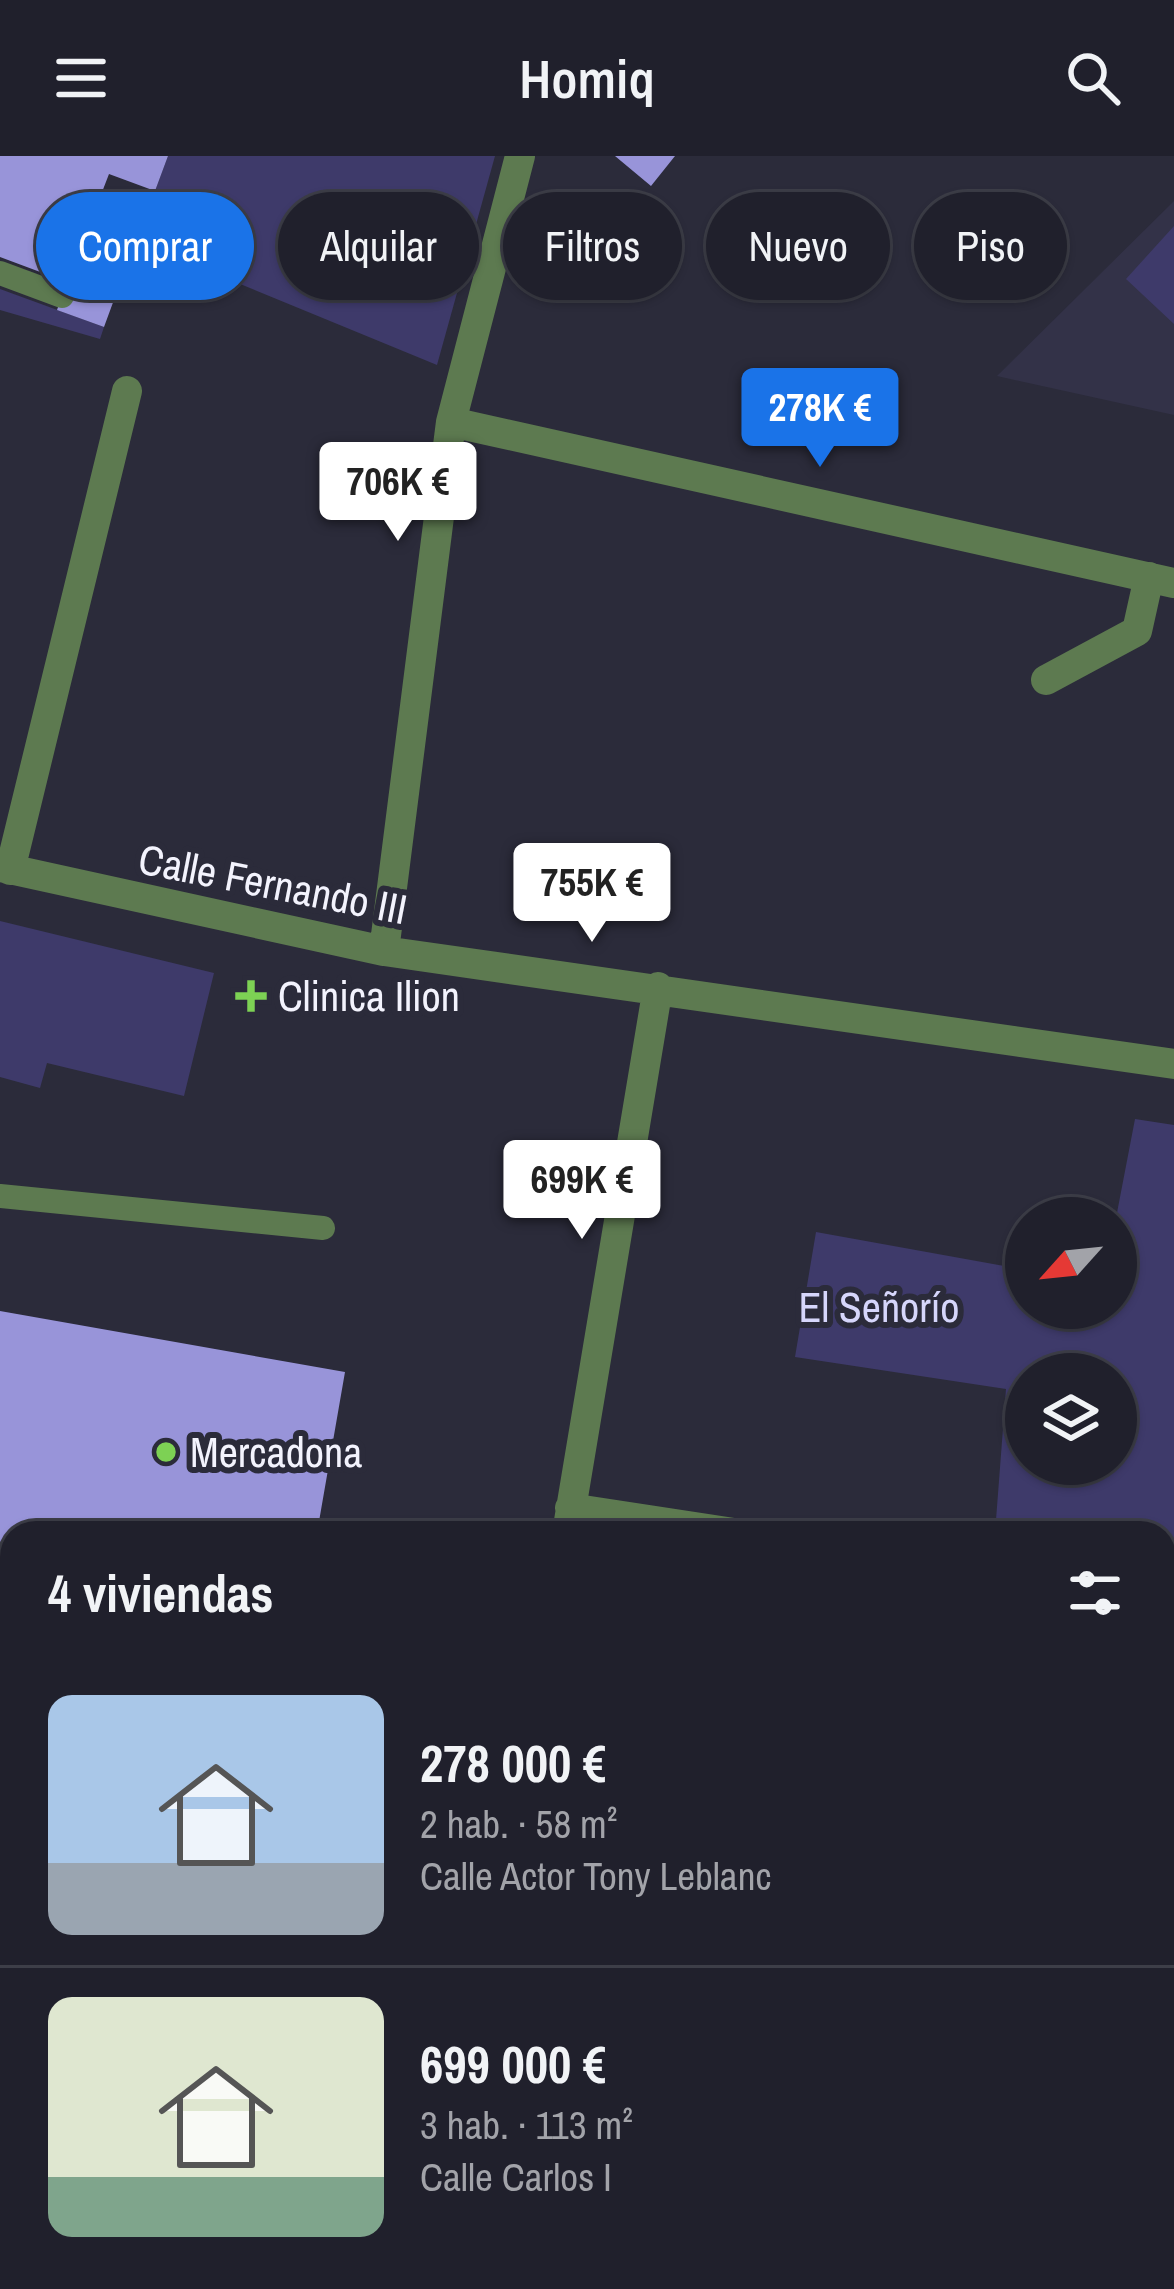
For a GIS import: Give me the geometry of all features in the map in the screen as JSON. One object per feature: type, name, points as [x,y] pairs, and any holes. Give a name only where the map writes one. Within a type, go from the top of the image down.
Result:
[{"type":"street","points":[[384,951],[451,422],[520,156]]},
{"type":"street","points":[[5,869],[127,391]]},
{"type":"street","points":[[451,422],[1161,580],[1137,631],[1046,680]]},
{"type":"street","name":"Calle Fernando III","points":[[5,869],[384,951],[658,986],[1174,1064]]},
{"type":"street","points":[[568,1521],[658,986]]},
{"type":"lane","points":[[0,273],[36,286]]},
{"type":"lane","points":[[0,1196],[323,1228]]},
{"type":"shaded area","points":[[1174,201],[1174,415],[997,376]]},
{"type":"green space","points":[[168,156],[495,156],[479,214],[479,192],[278,192],[278,300],[254,290],[254,192],[155,191]]},
{"type":"green space","points":[[1174,226],[1174,324],[1126,279]]},
{"type":"green space","points":[[0,289],[104,327],[100,339],[0,310]]},
{"type":"green space","points":[[279,300],[455,300],[437,365]]},
{"type":"green space","points":[[0,921],[214,973],[184,1096],[47,1063],[40,1088],[0,1077]]},
{"type":"green space","name":"El Señorío","points":[[1135,1119],[1174,1125],[1174,1521],[996,1521],[1005,1402],[1005,1485],[1137,1485],[1137,1353],[1005,1353],[1005,1389],[795,1357],[816,1232],[1005,1266],[1005,1329],[1137,1329],[1137,1197],[1120,1197]]},
{"type":"building","points":[[0,156],[168,156],[155,191],[109,174],[102,192],[36,192],[36,270],[0,257]]},
{"type":"building","points":[[615,156],[675,156],[651,186]]},
{"type":"building","points":[[61,300],[114,300],[104,327],[57,310]]},
{"type":"building","name":"Mercadona","points":[[0,1311],[345,1372],[319,1521],[0,1521]]},
{"type":"place","name":"Clinica Ilion","points":[[251,996]]},
{"type":"place","name":"Mercadona","points":[[166,1452]]}]
